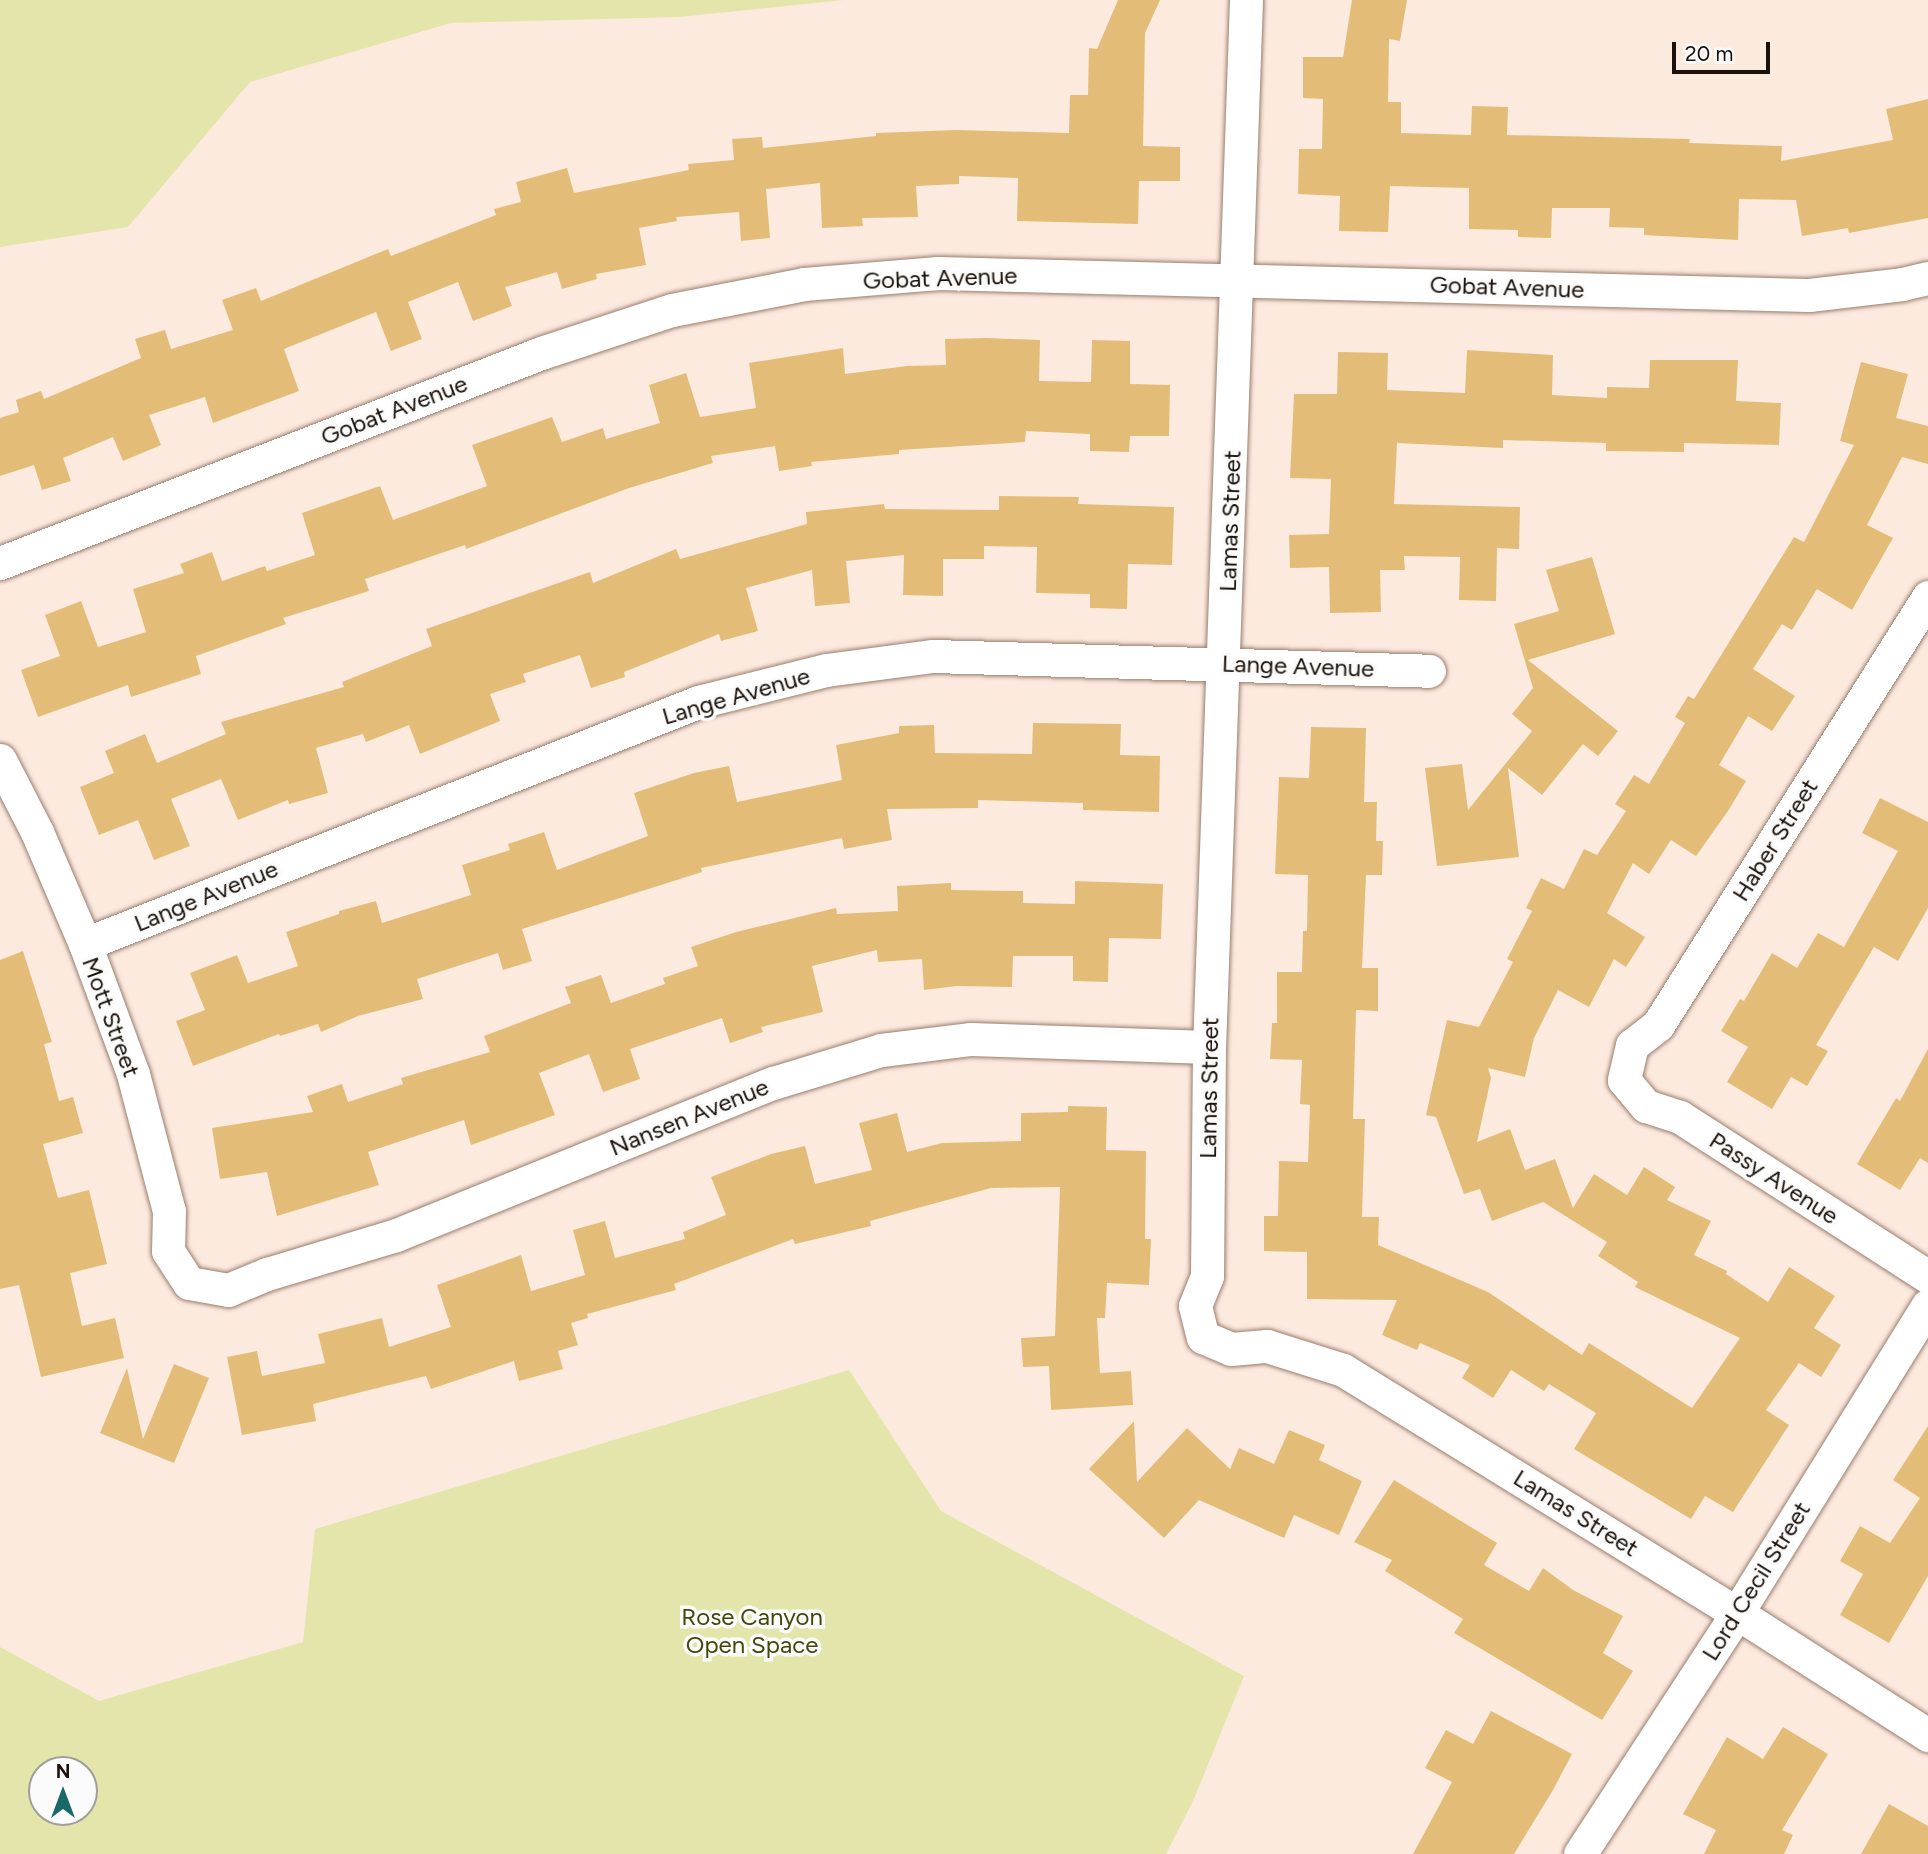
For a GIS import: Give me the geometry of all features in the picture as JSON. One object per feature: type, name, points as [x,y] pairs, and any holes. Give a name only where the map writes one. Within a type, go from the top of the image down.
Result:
[{"type":"street","name":"Lamas Street","points":[[1246,0],[1225,662],[1209,1047],[1207,1276],[1195,1306],[1203,1338],[1231,1349],[1267,1346],[1342,1370],[1737,1613],[1928,1735]]},
{"type":"street","name":"Gobat Avenue","points":[[0,563],[541,353],[671,310],[804,284],[938,274],[1809,295],[1902,284],[1928,278]]},
{"type":"street","name":"Haber Street","points":[[1623,1080],[1632,1045],[1658,1025],[1928,597]]},
{"type":"street","name":"Lange Avenue","points":[[85,944],[685,707],[826,670],[933,656],[1225,662],[1429,671]]},
{"type":"street","name":"Mott Street","points":[[0,760],[37,832],[85,944],[133,1074],[169,1210],[168,1251],[189,1283]]},
{"type":"street","name":"Nansen Avenue","points":[[189,1283],[228,1290],[267,1274],[397,1234],[773,1083],[881,1050],[971,1040],[1209,1047]]},
{"type":"street","name":"Passy Avenue","points":[[1623,1080],[1647,1107],[1680,1117],[1928,1277]]},
{"type":"street","name":"Lord Cecil Street","points":[[1580,1854],[1737,1613],[1928,1305]]},
{"type":"green space","points":[[0,0],[844,0],[679,17],[451,23],[250,82],[128,227],[0,247]]},
{"type":"green space","name":"Rose Canyon Open Space","points":[[849,1370],[941,1511],[1244,1676],[1194,1799],[1166,1854],[0,1854],[0,1647],[99,1701],[303,1642],[315,1529]]},
{"type":"building","points":[[1118,0],[1160,0],[1145,33],[1143,146],[1180,147],[1180,181],[1139,181],[1138,224],[1017,221],[1018,178],[959,176],[959,184],[916,186],[918,217],[862,218],[863,226],[822,228],[820,183],[766,189],[770,238],[741,241],[739,212],[676,217],[677,221],[639,228],[646,265],[596,274],[597,279],[562,289],[557,272],[505,287],[512,306],[473,321],[458,282],[408,302],[422,339],[391,351],[376,312],[284,349],[299,391],[213,423],[205,397],[149,415],[161,445],[123,461],[113,437],[63,458],[71,481],[42,490],[34,465],[0,476],[0,418],[19,412],[16,400],[41,391],[44,399],[141,358],[135,339],[165,330],[171,349],[233,330],[222,300],[256,288],[261,301],[388,249],[391,256],[496,215],[494,209],[521,202],[516,182],[567,168],[574,193],[689,170],[688,164],[734,160],[732,139],[762,137],[763,148],[876,136],[876,133],[957,130],[1069,133],[1070,95],[1088,95],[1089,48],[1097,49]]},
{"type":"building","points":[[1352,0],[1407,0],[1400,41],[1389,39],[1388,102],[1401,102],[1401,133],[1471,135],[1472,106],[1508,107],[1507,135],[1690,139],[1689,143],[1782,146],[1781,161],[1893,140],[1886,109],[1928,99],[1928,218],[1849,233],[1848,228],[1802,236],[1796,200],[1739,199],[1738,240],[1644,235],[1644,228],[1609,227],[1610,208],[1552,208],[1551,238],[1518,237],[1518,230],[1469,229],[1469,188],[1390,186],[1388,232],[1339,231],[1340,196],[1298,194],[1299,149],[1322,149],[1323,99],[1303,98],[1303,57],[1343,57]]},
{"type":"building","points":[[945,339],[1040,340],[1039,381],[1091,382],[1092,340],[1130,341],[1130,384],[1170,385],[1169,436],[1130,436],[1129,452],[1090,451],[1090,434],[1026,431],[1025,442],[899,450],[899,454],[811,462],[812,466],[779,471],[775,446],[711,456],[713,463],[629,488],[466,549],[465,545],[365,579],[369,591],[283,618],[286,624],[196,656],[201,674],[131,697],[128,685],[38,717],[21,670],[60,656],[45,615],[81,601],[98,647],[146,632],[133,589],[184,573],[180,564],[212,552],[222,581],[265,566],[267,571],[315,555],[302,513],[380,486],[393,520],[487,486],[472,445],[552,417],[562,442],[603,428],[606,439],[660,423],[649,385],[686,373],[700,417],[756,408],[749,363],[843,348],[845,374],[907,366],[946,365]]},
{"type":"building","points":[[1467,350],[1553,355],[1552,395],[1607,398],[1607,387],[1649,388],[1650,360],[1738,360],[1736,401],[1781,403],[1779,445],[1684,443],[1684,452],[1606,451],[1606,443],[1503,440],[1503,448],[1397,443],[1394,504],[1520,507],[1519,549],[1497,548],[1496,601],[1459,600],[1460,557],[1404,556],[1405,570],[1380,570],[1381,612],[1330,613],[1329,567],[1290,568],[1289,535],[1329,534],[1331,479],[1290,478],[1294,394],[1337,394],[1338,352],[1388,353],[1387,390],[1465,393]]},
{"type":"building","points":[[1861,362],[1908,374],[1896,418],[1928,426],[1928,464],[1902,457],[1867,525],[1893,538],[1852,610],[1817,589],[1792,630],[1782,624],[1753,669],[1795,696],[1772,731],[1748,716],[1719,765],[1746,781],[1696,856],[1671,840],[1649,874],[1633,863],[1607,913],[1645,937],[1626,967],[1614,959],[1589,1007],[1558,990],[1534,1038],[1525,1077],[1488,1068],[1491,1078],[1477,1142],[1510,1129],[1525,1170],[1555,1159],[1573,1208],[1594,1174],[1627,1195],[1644,1167],[1675,1187],[1667,1200],[1711,1221],[1694,1255],[1727,1271],[1726,1274],[1768,1302],[1789,1267],[1835,1296],[1814,1328],[1841,1345],[1821,1377],[1799,1363],[1766,1410],[1789,1425],[1733,1512],[1705,1496],[1691,1519],[1574,1449],[1596,1413],[1549,1384],[1544,1391],[1511,1370],[1493,1398],[1462,1378],[1470,1365],[1420,1343],[1417,1350],[1382,1335],[1397,1300],[1307,1299],[1307,1252],[1264,1251],[1264,1216],[1278,1216],[1279,1161],[1308,1162],[1310,1105],[1300,1104],[1302,1060],[1270,1059],[1272,1023],[1277,1023],[1277,972],[1302,972],[1303,931],[1307,931],[1308,875],[1275,874],[1279,777],[1309,778],[1311,727],[1366,728],[1364,802],[1377,802],[1376,841],[1383,841],[1382,875],[1366,875],[1362,968],[1378,968],[1378,1011],[1356,1010],[1353,1119],[1365,1119],[1362,1217],[1379,1217],[1378,1245],[1488,1292],[1582,1355],[1589,1343],[1692,1408],[1740,1338],[1635,1287],[1638,1282],[1598,1256],[1607,1242],[1543,1202],[1492,1221],[1480,1189],[1464,1194],[1436,1117],[1426,1115],[1447,1020],[1479,1027],[1513,962],[1507,959],[1532,911],[1526,908],[1541,878],[1564,889],[1584,849],[1597,855],[1626,811],[1615,804],[1634,775],[1649,784],[1685,723],[1675,717],[1688,696],[1694,699],[1794,537],[1804,542],[1854,445],[1840,441]]},
{"type":"building","points":[[999,496],[1079,497],[1078,504],[1174,507],[1172,565],[1128,564],[1127,609],[1090,608],[1090,594],[1036,593],[1037,547],[984,546],[984,559],[943,559],[943,596],[903,595],[904,555],[846,561],[850,603],[815,606],[812,570],[746,588],[758,631],[721,641],[719,634],[624,672],[625,677],[591,688],[580,655],[523,674],[526,682],[490,694],[500,721],[420,754],[409,725],[366,742],[363,734],[316,748],[328,793],[289,804],[288,800],[238,820],[221,779],[171,799],[190,846],[154,860],[138,820],[99,835],[80,787],[114,773],[105,751],[145,734],[157,763],[226,734],[221,722],[344,687],[342,682],[432,646],[426,629],[590,572],[593,583],[676,549],[680,559],[807,524],[806,512],[884,504],[885,509],[999,510]]},
{"type":"building","points":[[1592,557],[1615,634],[1528,660],[1618,731],[1598,756],[1583,744],[1542,795],[1508,768],[1519,857],[1437,866],[1425,768],[1462,764],[1468,810],[1532,731],[1512,714],[1533,688],[1514,624],[1559,611],[1546,570]]},
{"type":"building","points":[[1033,723],[1121,724],[1120,755],[1160,756],[1159,812],[1083,810],[1083,803],[978,800],[978,808],[887,809],[892,840],[844,849],[842,838],[701,868],[702,872],[522,929],[532,961],[503,970],[498,953],[417,979],[423,999],[358,1016],[321,1032],[318,1024],[280,1036],[279,1034],[193,1066],[176,1021],[205,1010],[190,973],[237,955],[248,983],[298,966],[286,932],[339,914],[339,911],[376,901],[382,923],[471,895],[462,865],[510,850],[508,844],[544,832],[557,870],[648,836],[634,793],[694,773],[729,766],[737,802],[842,780],[836,745],[899,733],[899,726],[934,725],[935,753],[1032,754]]},
{"type":"building","points":[[1880,798],[1928,822],[1928,908],[1898,961],[1874,947],[1816,1045],[1828,1051],[1807,1086],[1791,1077],[1772,1109],[1727,1082],[1748,1047],[1721,1031],[1740,999],[1744,1001],[1772,953],[1797,968],[1818,933],[1844,947],[1898,851],[1862,833]]},
{"type":"building","points":[[1075,881],[1163,884],[1161,939],[1109,938],[1108,982],[1073,981],[1073,956],[1013,956],[1012,987],[957,986],[924,990],[922,959],[878,962],[877,950],[812,966],[823,1012],[761,1027],[763,1032],[730,1043],[722,1018],[630,1049],[640,1079],[603,1092],[589,1054],[539,1073],[555,1115],[471,1145],[464,1120],[368,1152],[379,1185],[277,1216],[267,1172],[220,1179],[212,1128],[313,1112],[307,1096],[342,1084],[348,1102],[403,1084],[401,1078],[490,1052],[484,1036],[571,1003],[565,987],[601,975],[611,1003],[665,984],[663,978],[698,966],[691,947],[736,932],[836,908],[837,914],[898,911],[897,886],[951,883],[951,890],[1023,891],[1023,903],[1075,904]]},
{"type":"building","points":[[23,951],[52,1042],[44,1044],[59,1101],[73,1097],[83,1133],[43,1144],[58,1198],[89,1190],[107,1264],[70,1273],[82,1326],[115,1318],[124,1358],[41,1377],[19,1285],[0,1289],[0,960]]},
{"type":"building","points":[[1928,1049],[1928,1163],[1920,1158],[1900,1190],[1857,1164],[1896,1098],[1900,1101]]},
{"type":"building","points":[[1068,1106],[1107,1107],[1106,1150],[1146,1151],[1145,1239],[1151,1239],[1149,1285],[1107,1283],[1105,1318],[1097,1318],[1100,1373],[1131,1371],[1133,1405],[1051,1410],[1049,1366],[1023,1367],[1021,1338],[1055,1336],[1060,1187],[991,1188],[870,1221],[871,1226],[795,1244],[793,1239],[674,1284],[676,1290],[587,1314],[588,1318],[571,1323],[578,1345],[558,1351],[563,1369],[519,1381],[514,1361],[431,1389],[426,1376],[313,1404],[316,1421],[242,1435],[227,1357],[257,1351],[262,1376],[325,1363],[318,1334],[382,1318],[389,1347],[451,1327],[437,1285],[521,1255],[531,1291],[585,1275],[573,1230],[605,1221],[615,1258],[685,1239],[683,1232],[726,1215],[711,1177],[771,1154],[805,1146],[815,1184],[872,1170],[859,1123],[897,1113],[907,1152],[942,1143],[1021,1141],[1021,1113],[1068,1112]]},
{"type":"building","points":[[174,1364],[209,1378],[174,1463],[100,1433],[127,1368],[143,1439]]},
{"type":"building","points":[[1134,1421],[1137,1482],[1187,1428],[1230,1469],[1239,1448],[1274,1464],[1289,1430],[1325,1445],[1319,1460],[1362,1481],[1339,1535],[1294,1515],[1284,1538],[1199,1500],[1164,1538],[1089,1469]]},
{"type":"building","points":[[1928,1426],[1928,1576],[1889,1643],[1840,1615],[1863,1574],[1840,1561],[1860,1526],[1890,1543],[1920,1498],[1893,1480]]},
{"type":"building","points":[[1394,1480],[1497,1543],[1484,1565],[1529,1591],[1543,1568],[1573,1590],[1623,1616],[1603,1653],[1633,1671],[1602,1720],[1454,1633],[1463,1619],[1385,1571],[1392,1560],[1354,1542]]},
{"type":"building","points":[[1491,1711],[1572,1754],[1553,1790],[1514,1854],[1413,1854],[1452,1782],[1425,1768],[1446,1730],[1473,1744]]},
{"type":"building","points":[[1783,1727],[1828,1754],[1782,1830],[1793,1835],[1784,1854],[1704,1854],[1716,1830],[1683,1814],[1727,1737],[1763,1759]]},
{"type":"building","points":[[1889,1804],[1928,1826],[1928,1854],[1861,1854]]}]
